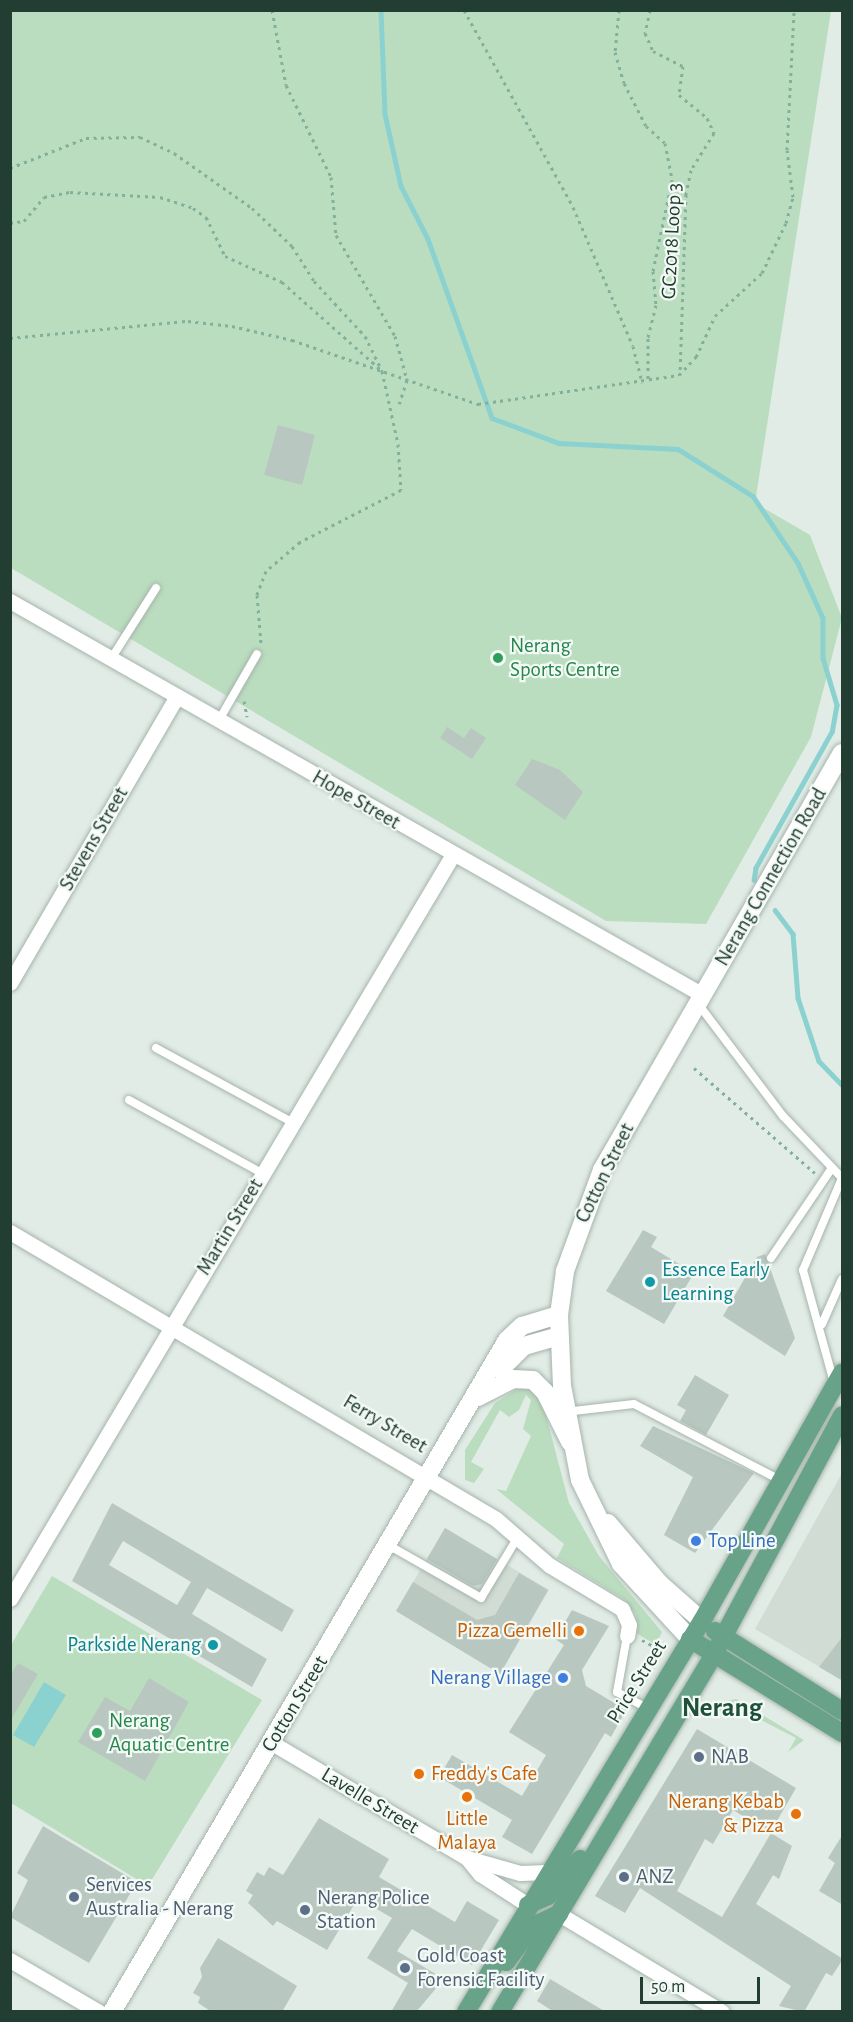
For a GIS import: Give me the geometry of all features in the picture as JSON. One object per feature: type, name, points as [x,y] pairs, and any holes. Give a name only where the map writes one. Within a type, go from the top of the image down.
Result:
[{"type":"main road","name":"Nerang Connection Road","points":[[701,999],[841,755],[843,739]]},
{"type":"main road","name":"Cotton Street","points":[[112,2012],[431,1478],[514,1332],[559,1315],[566,1271],[590,1197],[701,999]]},
{"type":"main road","points":[[559,1315],[560,1413]]},
{"type":"main road","name":"Cotton Street","points":[[478,1397],[521,1348],[559,1336]]},
{"type":"main road","points":[[478,1397],[526,1378],[542,1388],[560,1413],[589,1501],[626,1570],[690,1639],[713,1656],[843,1733]]},
{"type":"main road","name":"Price Street","points":[[468,2012],[528,1905],[702,1621],[783,1482],[838,1381]]},
{"type":"main road","points":[[500,2012],[713,1656],[843,1415]]},
{"type":"main road","points":[[589,1501],[659,1583],[702,1621],[723,1637],[843,1711]]},
{"type":"main road","points":[[528,1905],[549,1896],[587,1850],[600,1844]]},
{"type":"main road","points":[[468,2012],[533,1926],[559,1914]]},
{"type":"street","name":"Hope Street","points":[[10,601],[701,999]]},
{"type":"street","name":"Stevens Street","points":[[10,983],[177,696]]},
{"type":"street","name":"Martin Street","points":[[10,1599],[15,1582],[452,856]]},
{"type":"street","name":"Ferry Street","points":[[10,1232],[172,1323],[431,1478],[519,1536],[549,1565],[622,1609],[628,1634]]},
{"type":"street","name":"Lavelle Street","points":[[272,1743],[467,1858],[520,1872],[548,1872]]},
{"type":"street","name":"Lavelle Street","points":[[467,1858],[480,1874],[528,1905]]},
{"type":"street","points":[[559,1914],[722,2012]]},
{"type":"street","points":[[10,1960],[99,2012]]},
{"type":"lane","points":[[111,659],[156,588]]},
{"type":"lane","points":[[219,720],[257,654]]},
{"type":"lane","points":[[701,999],[783,1116],[842,1178],[803,1270],[822,1324],[838,1381]]},
{"type":"lane","points":[[156,1048],[292,1122]]},
{"type":"lane","points":[[129,1100],[262,1173]]},
{"type":"lane","points":[[771,1258],[831,1168]]},
{"type":"lane","points":[[822,1324],[843,1279]]},
{"type":"lane","points":[[560,1413],[634,1404],[783,1482]]},
{"type":"lane","points":[[390,1546],[481,1598],[519,1536]]},
{"type":"lane","points":[[628,1634],[617,1692],[647,1708]]},
{"type":"path","points":[[272,10],[286,85],[331,177],[336,235],[395,336],[407,380],[399,404]]},
{"type":"path","points":[[464,10],[573,207],[633,346],[642,383]]},
{"type":"path","name":"GC2018 Loop 3","points":[[619,10],[615,52],[624,83],[646,126],[666,143],[672,180],[653,271],[656,305],[648,338],[648,382]]},
{"type":"path","name":"GC2018 Loop 3","points":[[650,10],[645,33],[653,51],[683,66],[679,95],[706,118],[714,133],[691,170],[686,194],[679,375]]},
{"type":"path","points":[[10,338],[188,321],[292,340],[477,404],[642,383],[679,375],[696,357],[715,316],[762,273],[786,223],[793,196],[787,150],[794,10]]},
{"type":"path","points":[[10,168],[109,134],[140,137],[174,153],[252,208],[292,246],[314,281],[365,336],[382,371],[399,444],[401,490],[300,542],[266,571],[257,595],[264,636],[257,654]]},
{"type":"path","points":[[10,223],[24,221],[44,196],[70,192],[160,197],[193,208],[206,217],[225,256],[282,282],[382,371]]},
{"type":"path","points":[[248,670],[252,683],[243,705],[256,723]]},
{"type":"path","points":[[694,1068],[823,1180]]},
{"type":"path","points":[[628,1634],[659,1649]]},
{"type":"shaded area","points":[[842,1473],[842,1680],[755,1629]]},
{"type":"shaded area","points":[[445,1528],[549,1590],[500,1674],[396,1611]]},
{"type":"green space","points":[[11,11],[831,11],[755,503],[810,535],[842,618],[811,737],[706,924],[606,921],[11,568]]},
{"type":"green space","points":[[520,1387],[535,1392],[543,1404],[569,1503],[599,1556],[662,1632],[656,1645],[636,1633],[636,1615],[625,1600],[557,1558],[564,1544],[496,1489],[506,1491],[531,1436],[523,1429],[531,1400],[526,1395],[519,1410],[509,1417],[500,1410],[471,1462],[484,1469],[474,1483],[465,1480],[465,1450],[495,1403]]},
{"type":"green space","points":[[52,1576],[262,1700],[148,1886],[11,1803],[11,1645]]},
{"type":"green space","points":[[736,1699],[804,1740],[788,1752],[796,1738],[740,1709],[734,1719],[719,1712],[701,1715],[707,1706]]},
{"type":"water","points":[[44,1682],[66,1695],[34,1747],[13,1735]]},
{"type":"building","points":[[278,425],[315,435],[302,485],[264,475]]},
{"type":"building","points":[[447,727],[464,738],[471,728],[486,738],[472,759],[440,738]]},
{"type":"building","points":[[532,759],[560,770],[583,792],[565,820],[515,785]]},
{"type":"building","name":"Essence Early Learning","points":[[643,1230],[657,1237],[651,1247],[694,1273],[664,1324],[606,1291]]},
{"type":"building","points":[[765,1254],[795,1338],[785,1356],[723,1316],[757,1257]]},
{"type":"building","points":[[695,1375],[729,1395],[706,1435],[680,1421],[686,1410],[677,1405]]},
{"type":"building","points":[[653,1426],[754,1473],[695,1553],[664,1535],[693,1477],[640,1446]]},
{"type":"building","points":[[112,1503],[294,1610],[282,1632],[207,1588],[192,1614],[267,1659],[252,1687],[72,1581]],"holes":[[[123,1541],[191,1582],[177,1605],[109,1565]]]},
{"type":"building","points":[[445,1528],[497,1559],[482,1584],[473,1586],[427,1559]]},
{"type":"building","points":[[519,1573],[548,1590],[500,1674],[396,1611],[413,1582],[477,1620],[495,1615]]},
{"type":"building","points":[[572,1610],[609,1626],[582,1670],[586,1686],[626,1710],[611,1737],[605,1733],[532,1854],[502,1837],[512,1820],[439,1777],[452,1755],[522,1796],[546,1755],[509,1732],[564,1645],[555,1639]]},
{"type":"building","points":[[843,1636],[843,1681],[819,1667]]},
{"type":"building","points":[[18,1663],[38,1674],[10,1721],[10,1675]]},
{"type":"building","points":[[149,1678],[189,1702],[145,1781],[78,1742],[105,1697],[130,1711]]},
{"type":"building","points":[[697,1729],[796,1788],[770,1833],[733,1810],[713,1844],[705,1839],[677,1891],[722,1917],[771,1833],[792,1846],[779,1879],[773,1875],[756,1904],[843,1959],[832,1976],[826,1973],[804,2012],[779,2006],[791,1986],[640,1888],[625,1913],[595,1896]]},
{"type":"building","points":[[319,1818],[389,1859],[379,1877],[455,1922],[467,1901],[499,1920],[472,1965],[412,1929],[397,1951],[444,1979],[416,2012],[391,2012],[408,1983],[367,1958],[392,1918],[358,1898],[327,1950],[277,1921],[273,1926],[248,1903],[253,1895],[246,1891],[257,1872],[264,1876],[269,1867],[283,1875]]},
{"type":"building","name":"Services Australia - Nerang","points":[[43,1826],[137,1882],[89,1963],[10,1917],[28,1880],[17,1873]]},
{"type":"building","points":[[843,1834],[843,1905],[819,1891],[835,1863],[828,1858]]},
{"type":"building","points":[[218,1938],[297,1986],[282,2012],[212,2012],[198,2003],[200,1997],[193,1993],[202,1977],[200,1968]]},
{"type":"building","points":[[550,1979],[606,2012],[554,2012],[537,2001]]},
{"type":"waterway","points":[[381,10],[385,114],[401,186],[428,239],[492,418],[559,443],[678,449],[753,496],[798,563],[823,618],[823,658],[837,705],[832,732],[756,868],[754,880]]},
{"type":"waterway","points":[[775,910],[793,934],[798,998],[819,1061],[842,1085]]},
{"type":"place","name":"Nerang Sports Centre","points":[[498,658]]},
{"type":"place","name":"Essence Early Learning","points":[[650,1282]]},
{"type":"place","name":"Top Line","points":[[696,1541]]},
{"type":"place","name":"Pizza Gemelli","points":[[579,1631]]},
{"type":"place","name":"Parkside Nerang","points":[[213,1645]]},
{"type":"place","name":"Nerang Village","points":[[563,1678]]},
{"type":"place","name":"Nerang Aquatic Centre","points":[[97,1733]]},
{"type":"place","name":"NAB","points":[[699,1757]]},
{"type":"place","name":"Freddy's Cafe","points":[[419,1774]]},
{"type":"place","name":"Little Malaya","points":[[467,1797]]},
{"type":"place","name":"Nerang Kebab & Pizza","points":[[796,1814]]},
{"type":"place","name":"ANZ","points":[[624,1877]]},
{"type":"place","name":"Services Australia - Nerang","points":[[74,1897]]},
{"type":"place","name":"Nerang Police Station","points":[[305,1910]]},
{"type":"place","name":"Gold Coast Forensic Facility","points":[[405,1968]]},
{"type":"district","name":"Nerang","points":[[722,1708]]}]
